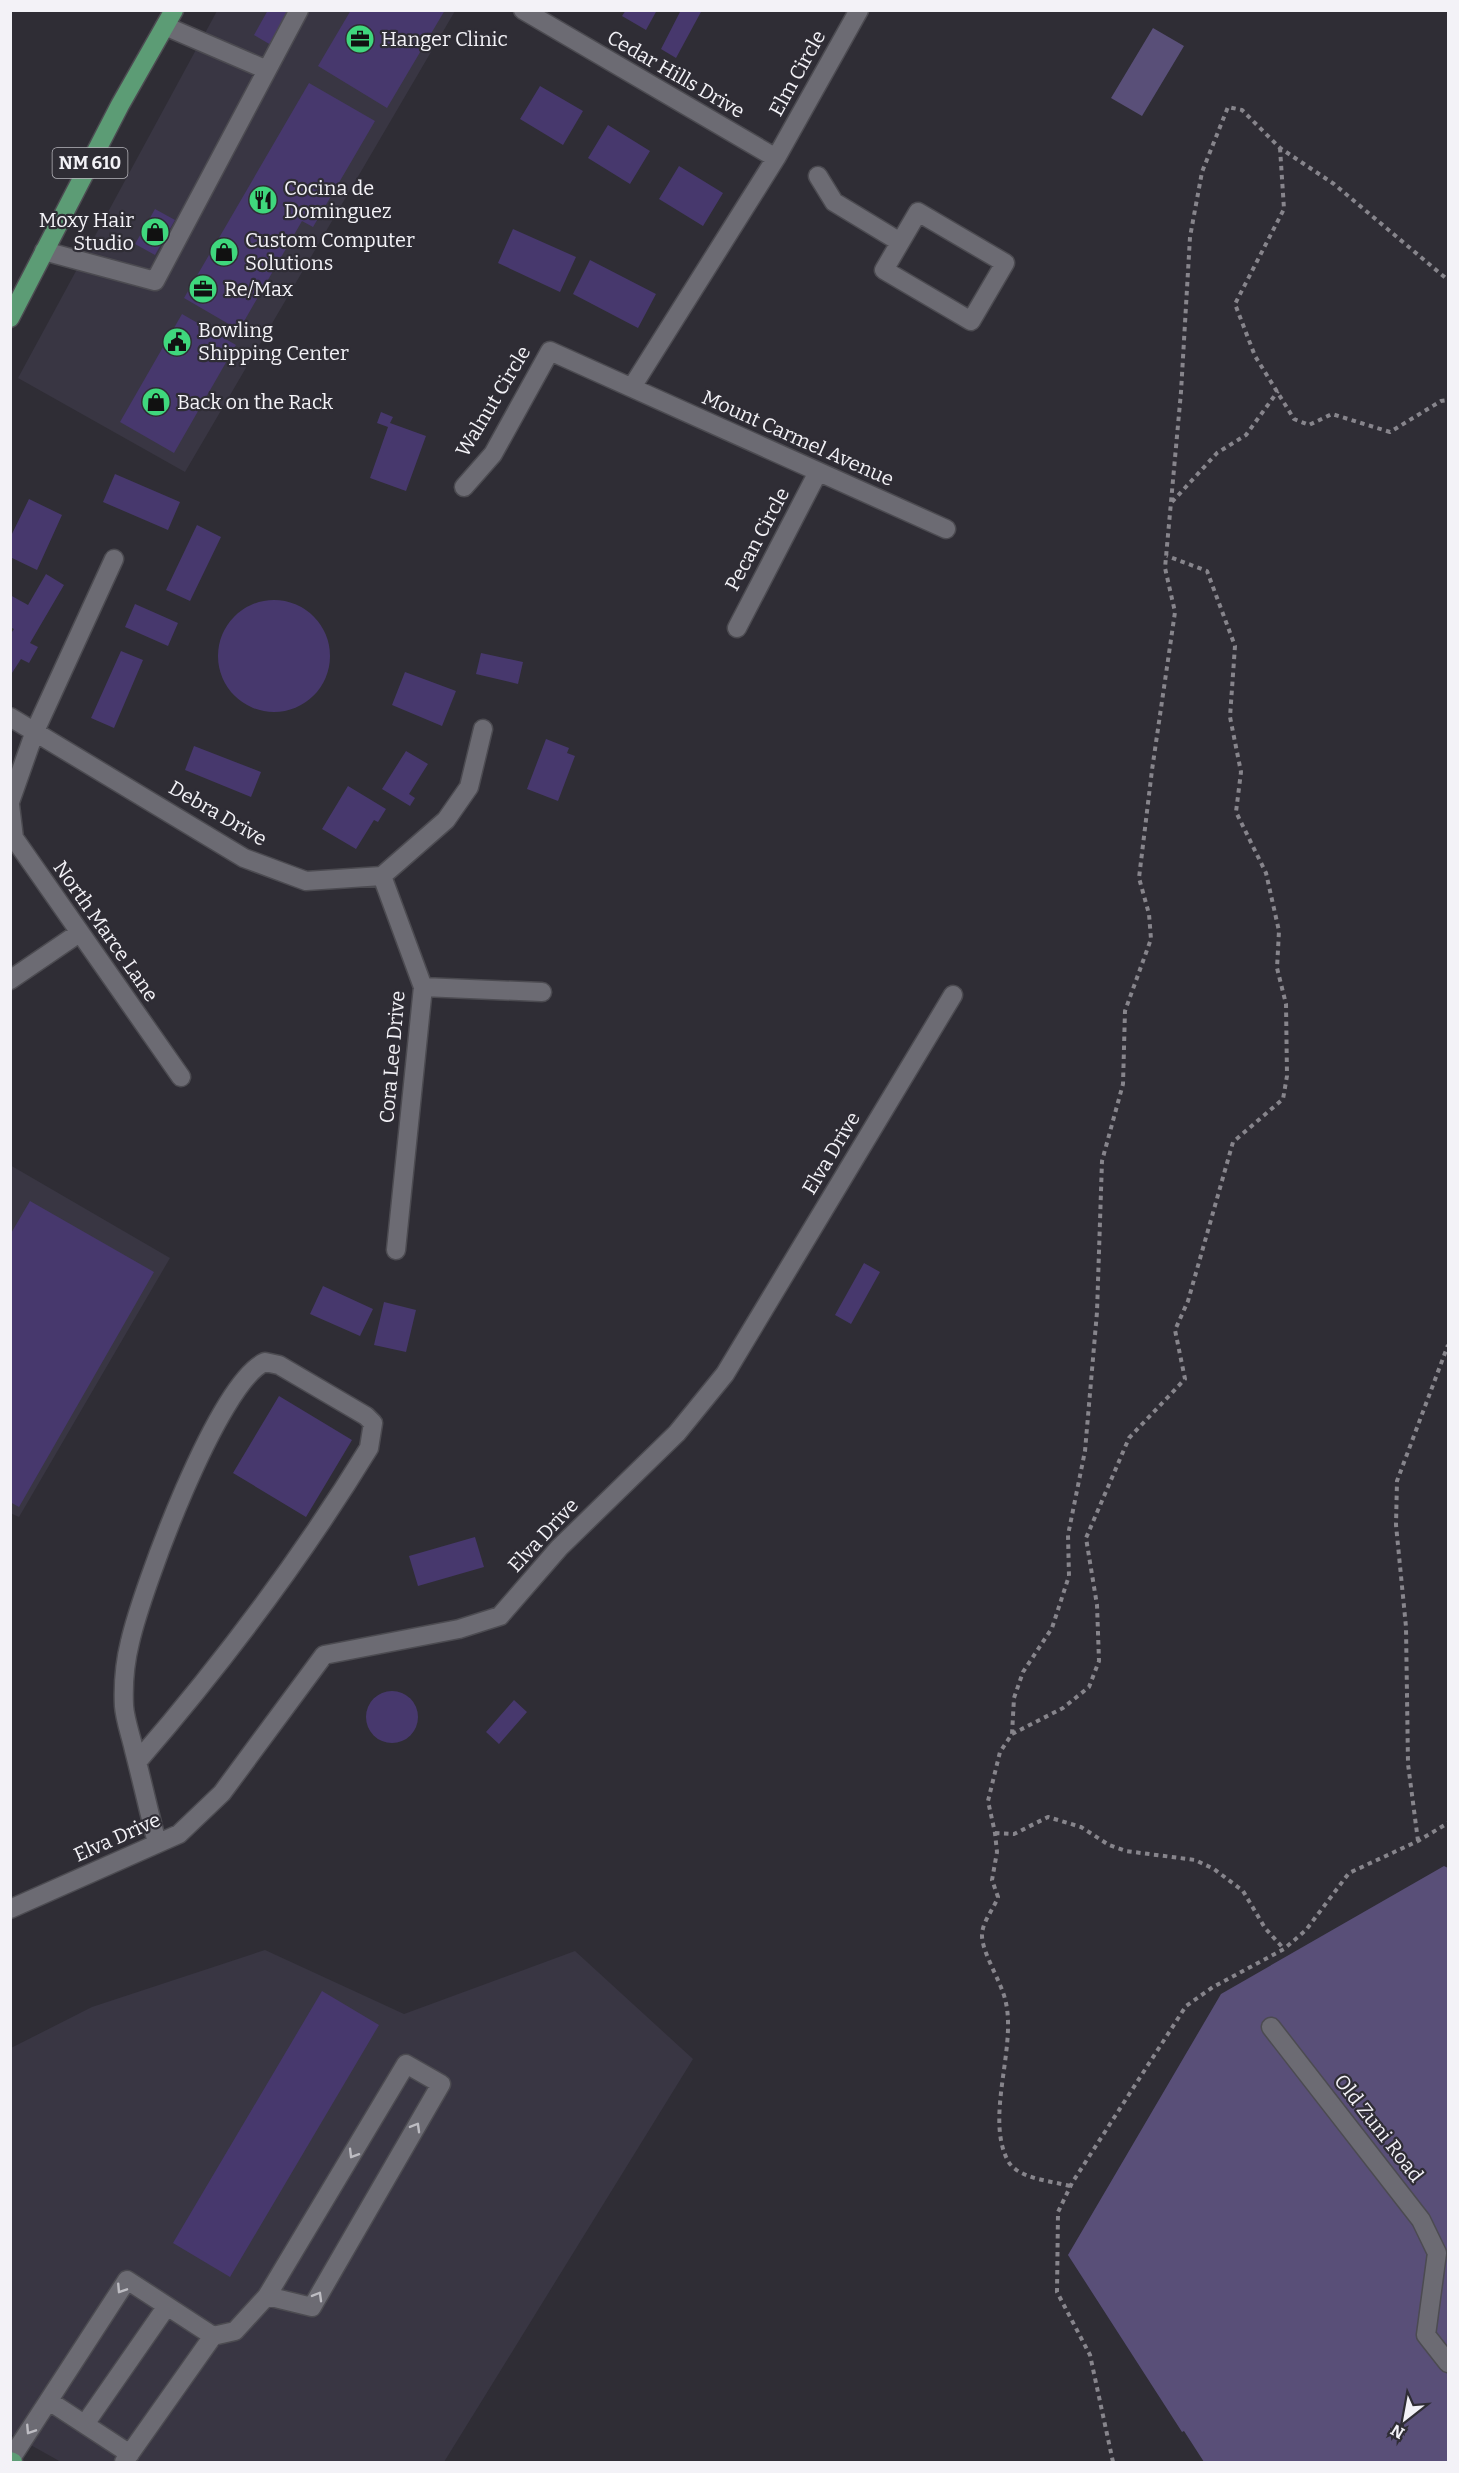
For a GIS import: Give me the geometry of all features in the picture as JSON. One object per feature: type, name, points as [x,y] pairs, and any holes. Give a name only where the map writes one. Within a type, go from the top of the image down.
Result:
[{"type":"main road","name":"NM 610","points":[[10,318],[120,105],[170,18]]},
{"type":"street","points":[[44,250],[154,281],[299,10]]},
{"type":"street","name":"Cedar Hills Drive","points":[[523,10],[776,158]]},
{"type":"street","name":"Elm Circle","points":[[632,387],[776,158],[858,10]]},
{"type":"street","points":[[170,18],[267,70]]},
{"type":"street","points":[[818,176],[834,202],[900,242]]},
{"type":"street","points":[[918,212],[1005,263],[971,321],[884,270],[900,242],[918,212]]},
{"type":"street","name":"Walnut Circle","points":[[464,488],[493,454],[550,351],[632,387]]},
{"type":"street","name":"Mount Carmel Avenue","points":[[632,387],[946,529]]},
{"type":"street","name":"Pecan Circle","points":[[737,628],[818,472]]},
{"type":"street","name":"North Marce Lane","points":[[114,558],[35,731],[10,803],[14,838],[181,1077]]},
{"type":"street","name":"Debra Drive","points":[[10,717],[244,858],[306,881],[382,876]]},
{"type":"street","points":[[382,876],[446,820],[469,787],[483,729]]},
{"type":"street","name":"Cora Lee Drive","points":[[382,876],[423,987],[396,1250]]},
{"type":"street","points":[[10,980],[79,933]]},
{"type":"street","points":[[423,987],[542,992]]},
{"type":"street","name":"Elva Drive","points":[[10,1909],[179,1834],[222,1794],[324,1654],[459,1629],[500,1616],[559,1548],[677,1433],[724,1374],[953,995]]},
{"type":"street","points":[[137,1762],[212,1673],[369,1448],[373,1423],[366,1416],[279,1365],[265,1362],[257,1366],[233,1396],[212,1430],[165,1535],[130,1642],[125,1673],[124,1707],[137,1762],[157,1844]]},
{"type":"street","name":"Old Zuni Road","points":[[1271,2026],[1422,2220],[1437,2253],[1426,2335],[1449,2363]]},
{"type":"street","points":[[49,2401],[85,2424],[127,2458],[213,2336],[236,2331],[267,2296],[406,2064],[441,2084],[312,2307],[267,2296]]},
{"type":"street","points":[[11,2461],[127,2280],[213,2336]]},
{"type":"street","points":[[85,2424],[167,2306]]},
{"type":"path","points":[[1012,1734],[1014,1698],[1023,1672],[1053,1628],[1069,1576],[1068,1535],[1085,1451],[1097,1312],[1102,1161],[1123,1084],[1125,1011],[1150,939],[1149,914],[1139,878],[1153,759],[1175,612],[1166,568],[1190,237],[1202,172],[1227,107],[1242,110],[1280,148],[1334,184],[1449,280]]},
{"type":"path","points":[[1280,148],[1284,209],[1235,304],[1255,356],[1294,419],[1309,424],[1332,414],[1390,432],[1441,401],[1449,400]]},
{"type":"path","points":[[1171,504],[1217,453],[1246,435],[1278,391]]},
{"type":"path","points":[[1070,2186],[1018,2172],[1009,2163],[1001,2144],[1001,2092],[1005,2073],[1006,2003],[990,1959],[983,1950],[982,1934],[985,1922],[998,1897],[992,1880],[997,1852],[988,1801],[1000,1752],[1012,1734],[1063,1708],[1089,1687],[1099,1661],[1097,1605],[1086,1538],[1129,1438],[1185,1379],[1175,1330],[1188,1301],[1233,1142],[1283,1098],[1287,1076],[1286,1004],[1277,968],[1278,931],[1266,873],[1236,812],[1241,772],[1230,717],[1235,646],[1207,570],[1167,556]]},
{"type":"path","points":[[1418,1841],[1408,1764],[1406,1627],[1396,1525],[1397,1481],[1449,1345]]},
{"type":"path","points":[[995,1833],[1014,1834],[1048,1817],[1081,1827],[1109,1845],[1126,1851],[1195,1860],[1214,1869],[1243,1892],[1264,1928],[1284,1949]]},
{"type":"path","points":[[1113,2463],[1090,2355],[1057,2292],[1058,2212],[1070,2186],[1185,2006],[1284,1949],[1306,1930],[1349,1873],[1418,1841],[1449,1823]]},
{"type":"shaded area","points":[[217,11],[455,11],[185,472],[18,378]]},
{"type":"shaded area","points":[[1153,28],[1184,46],[1142,116],[1111,98]]},
{"type":"shaded area","points":[[10,1165],[170,1258],[19,1517],[10,1513]]},
{"type":"shaded area","points":[[1444,1866],[1448,1868],[1448,2462],[1204,2462],[1184,2431],[1182,2432],[1068,2255],[1221,1994]]},
{"type":"shaded area","points":[[265,1950],[404,2014],[575,1951],[693,2059],[444,2462],[61,2462],[11,2434],[11,2048],[92,2007]]},
{"type":"building","points":[[268,10],[292,10],[271,45],[254,35]]},
{"type":"building","points":[[351,10],[445,10],[387,108],[318,66]]},
{"type":"building","points":[[626,10],[657,10],[646,30],[622,16]]},
{"type":"building","points":[[681,10],[702,10],[676,58],[661,49]]},
{"type":"building","points":[[309,83],[375,121],[313,227],[302,221],[239,330],[184,298]]},
{"type":"building","points":[[540,86],[583,111],[563,145],[520,119]]},
{"type":"building","points":[[608,125],[650,151],[630,184],[588,158]]},
{"type":"building","points":[[679,166],[723,193],[703,226],[659,199]]},
{"type":"building","points":[[155,209],[175,220],[155,255],[135,244]]},
{"type":"building","points":[[513,229],[576,257],[560,292],[498,263]]},
{"type":"building","points":[[590,260],[656,294],[638,328],[573,294]]},
{"type":"building","points":[[182,314],[236,345],[174,453],[120,422]]},
{"type":"building","points":[[381,412],[393,417],[390,423],[426,436],[406,491],[370,478],[388,427],[377,423]]},
{"type":"building","points":[[115,474],[180,502],[168,530],[103,502]]},
{"type":"building","points":[[29,499],[62,515],[37,570],[10,557],[10,538]]},
{"type":"building","points":[[197,525],[221,537],[190,601],[166,590]]},
{"type":"building","points":[[46,574],[64,585],[30,643],[38,647],[29,663],[21,659],[10,676],[10,635],[14,629],[10,627],[10,595],[28,605]]},
{"type":"building","points":[[274,600],[295,604],[314,616],[326,635],[330,656],[326,677],[314,696],[295,708],[274,712],[253,708],[234,696],[222,677],[218,656],[222,635],[234,616],[253,604]]},
{"type":"building","points":[[135,604],[178,623],[168,646],[125,627]]},
{"type":"building","points":[[121,651],[143,660],[114,728],[91,718]]},
{"type":"building","points":[[481,653],[523,662],[518,684],[476,674]]},
{"type":"building","points":[[405,672],[456,691],[442,726],[392,705]]},
{"type":"building","points":[[546,739],[569,748],[567,753],[575,756],[558,801],[527,789]]},
{"type":"building","points":[[194,746],[261,772],[251,797],[185,770]]},
{"type":"building","points":[[406,751],[428,764],[409,794],[415,798],[410,806],[382,789]]},
{"type":"building","points":[[348,786],[386,809],[378,822],[374,820],[356,849],[322,829]]},
{"type":"building","points":[[30,1201],[154,1272],[19,1507],[10,1502],[10,1235]]},
{"type":"building","points":[[864,1263],[880,1272],[851,1324],[835,1315]]},
{"type":"building","points":[[323,1286],[373,1309],[360,1336],[310,1314]]},
{"type":"building","points":[[384,1302],[416,1310],[406,1352],[374,1345]]},
{"type":"building","points":[[279,1396],[352,1440],[306,1517],[233,1473]]},
{"type":"building","points":[[475,1537],[484,1567],[418,1586],[409,1556]]},
{"type":"building","points":[[387,1691],[397,1691],[411,1698],[418,1717],[411,1736],[397,1743],[387,1743],[377,1739],[370,1732],[366,1722],[366,1712],[370,1702],[377,1695]]},
{"type":"building","points":[[514,1700],[527,1712],[499,1744],[486,1732]]},
{"type":"building","points":[[322,1991],[379,2025],[230,2277],[173,2243]]},
{"type":"place","name":"Hanger Clinic","points":[[360,39]]},
{"type":"place","name":"Cocina de Dominguez","points":[[263,200]]},
{"type":"place","name":"Moxy Hair Studio","points":[[155,232]]},
{"type":"place","name":"Custom Computer Solutions","points":[[224,252]]},
{"type":"place","name":"Re/Max","points":[[203,289]]},
{"type":"place","name":"Bowling Shipping Center","points":[[177,342]]},
{"type":"place","name":"Back on the Rack","points":[[156,402]]}]
